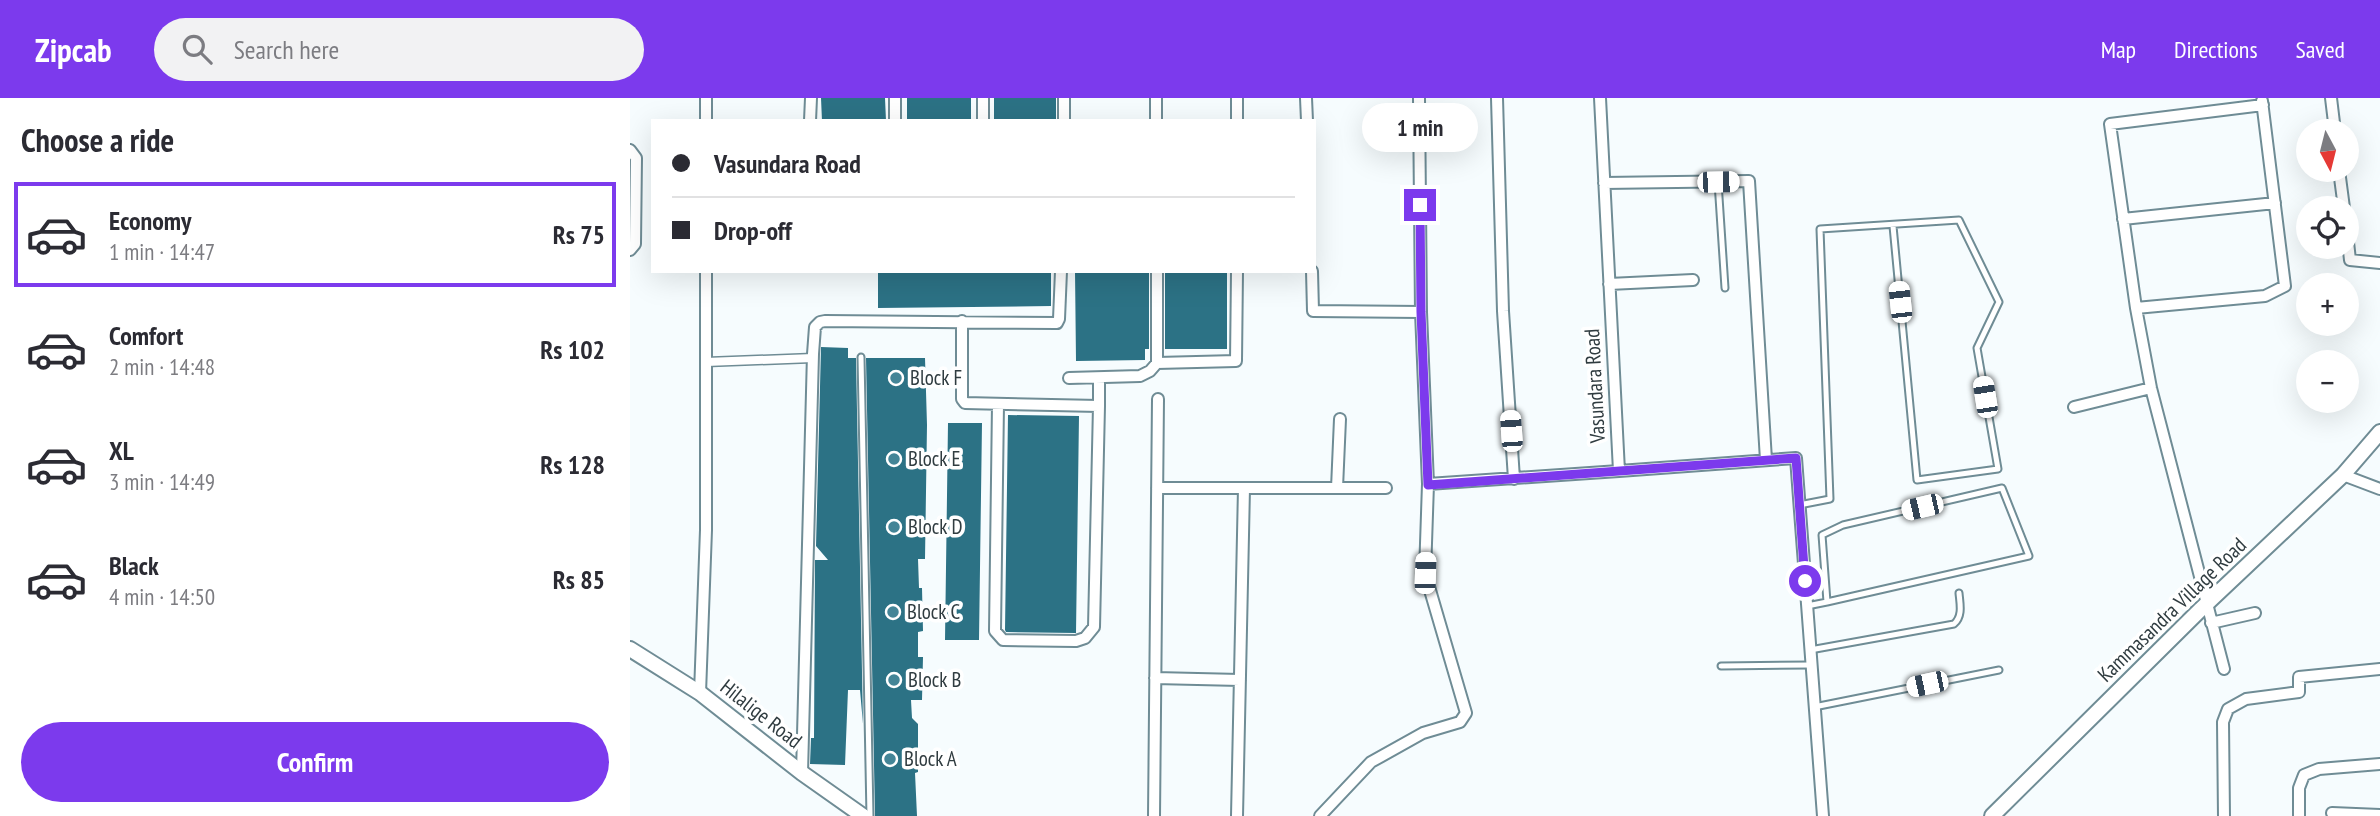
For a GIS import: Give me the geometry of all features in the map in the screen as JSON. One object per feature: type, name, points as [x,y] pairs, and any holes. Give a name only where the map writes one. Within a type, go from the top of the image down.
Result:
[{"type":"street","points":[[706,98],[706,119]]},
{"type":"street","points":[[810,98],[810,119]]},
{"type":"street","points":[[895,98],[895,119]]},
{"type":"street","points":[[983,98],[983,119]]},
{"type":"street","points":[[1064,98],[1064,119]]},
{"type":"street","points":[[1156,98],[1156,119]]},
{"type":"street","points":[[1237,98],[1237,119]]},
{"type":"street","points":[[1306,98],[1307,119]]},
{"type":"street","points":[[1320,816],[1371,762],[1423,733],[1460,722],[1466,713],[1425,573],[1428,485],[1421,312],[1419,98]]},
{"type":"street","points":[[1497,98],[1503,311],[1514,479]]},
{"type":"street","name":"Vasundara Road","points":[[1600,98],[1619,471],[1796,458],[1822,816]]},
{"type":"street","points":[[2330,98],[2333,119]]},
{"type":"street","points":[[2136,308],[2265,296],[2285,286],[2262,102],[2110,124],[2136,308],[2151,388],[2224,669]]},
{"type":"street","points":[[630,150],[636,158],[635,244],[630,250]]},
{"type":"street","points":[[1604,183],[1749,181],[1766,460]]},
{"type":"street","points":[[2123,219],[2275,203]]},
{"type":"street","points":[[2350,259],[2380,263]]},
{"type":"street","points":[[700,693],[706,530],[706,273]]},
{"type":"street","points":[[802,773],[815,327],[820,321],[1057,323],[1061,273]]},
{"type":"street","points":[[1069,378],[1140,376],[1150,371],[1157,363],[1157,273]]},
{"type":"street","points":[[1157,363],[1236,360],[1237,273]]},
{"type":"street","points":[[1312,273],[1312,311],[1421,312]]},
{"type":"street","points":[[1609,284],[1693,280]]},
{"type":"street","points":[[962,321],[962,401],[968,404],[1099,406]]},
{"type":"street","points":[[706,362],[813,358]]},
{"type":"street","points":[[998,404],[995,631],[1003,640],[1076,641],[1085,638],[1094,627],[1099,377]]},
{"type":"street","points":[[2074,407],[2151,388]]},
{"type":"street","points":[[1154,816],[1158,399]]},
{"type":"street","points":[[1336,488],[1340,419]]},
{"type":"street","name":"Kammasandra Village Road","points":[[1992,816],[2206,604],[2343,475],[2380,432]]},
{"type":"street","points":[[1428,485],[1619,471]]},
{"type":"street","points":[[2343,475],[2380,489]]},
{"type":"street","points":[[1157,488],[1386,488]]},
{"type":"street","points":[[1237,816],[1244,488]]},
{"type":"street","points":[[2211,622],[2255,613]]},
{"type":"street","name":"Hilalige Road","points":[[630,649],[700,693],[802,773],[863,816]]},
{"type":"street","points":[[2224,816],[2222,722],[2228,709],[2246,699],[2299,692],[2299,677],[2380,669]]},
{"type":"street","points":[[1155,678],[1240,680]]},
{"type":"street","points":[[2299,816],[2299,788],[2304,775],[2319,769],[2380,764]]},
{"type":"street","points":[[2332,813],[2380,815]]},
{"type":"lane","points":[[1718,182],[1725,288]]},
{"type":"lane","points":[[1799,505],[1830,499],[1821,229],[1959,220],[1999,302],[1977,348],[1998,469],[1917,480],[1893,226]]},
{"type":"lane","points":[[861,357],[870,816]]},
{"type":"lane","points":[[1807,606],[2029,556],[2002,488],[1843,525],[1822,534],[1827,601]]},
{"type":"lane","points":[[1810,650],[1954,624],[1959,620],[1961,610],[1959,593]]},
{"type":"lane","points":[[1721,666],[1811,665]]},
{"type":"lane","points":[[1814,707],[1999,670]]},
{"type":"building","points":[[821,98],[885,98],[886,119],[822,119]]},
{"type":"building","points":[[907,98],[971,98],[971,119],[907,119]]},
{"type":"building","points":[[994,98],[1056,98],[1056,119],[994,119]]},
{"type":"building","points":[[878,273],[1051,273],[1051,306],[878,308]]},
{"type":"building","points":[[1075,273],[1149,273],[1149,349],[1145,349],[1145,360],[1076,361]]},
{"type":"building","points":[[1165,273],[1227,273],[1227,349],[1165,349]]},
{"type":"building","points":[[821,347],[848,348],[848,358],[856,358],[863,724],[860,690],[848,690],[845,765],[810,764],[811,738],[814,738],[815,560],[828,560],[816,546]]},
{"type":"building","points":[[866,358],[925,358],[925,559],[918,559],[919,588],[922,588],[923,631],[918,632],[918,657],[923,657],[922,700],[911,700],[912,718],[918,724],[918,772],[915,773],[917,816],[875,816]]},
{"type":"building","points":[[1008,415],[1079,416],[1076,633],[1005,630]]},
{"type":"building","points":[[948,423],[982,423],[979,640],[945,640]]},
{"type":"place","name":"Block F","points":[[896,378]]},
{"type":"place","name":"Block E","points":[[894,459]]},
{"type":"place","name":"Block D","points":[[894,527]]},
{"type":"place","name":"Block C","points":[[893,612]]},
{"type":"place","name":"Block B","points":[[894,680]]},
{"type":"place","name":"Block A","points":[[890,759]]},
{"type":"route","points":[[1420,205],[1428,485],[1796,458],[1805,581]]}]
